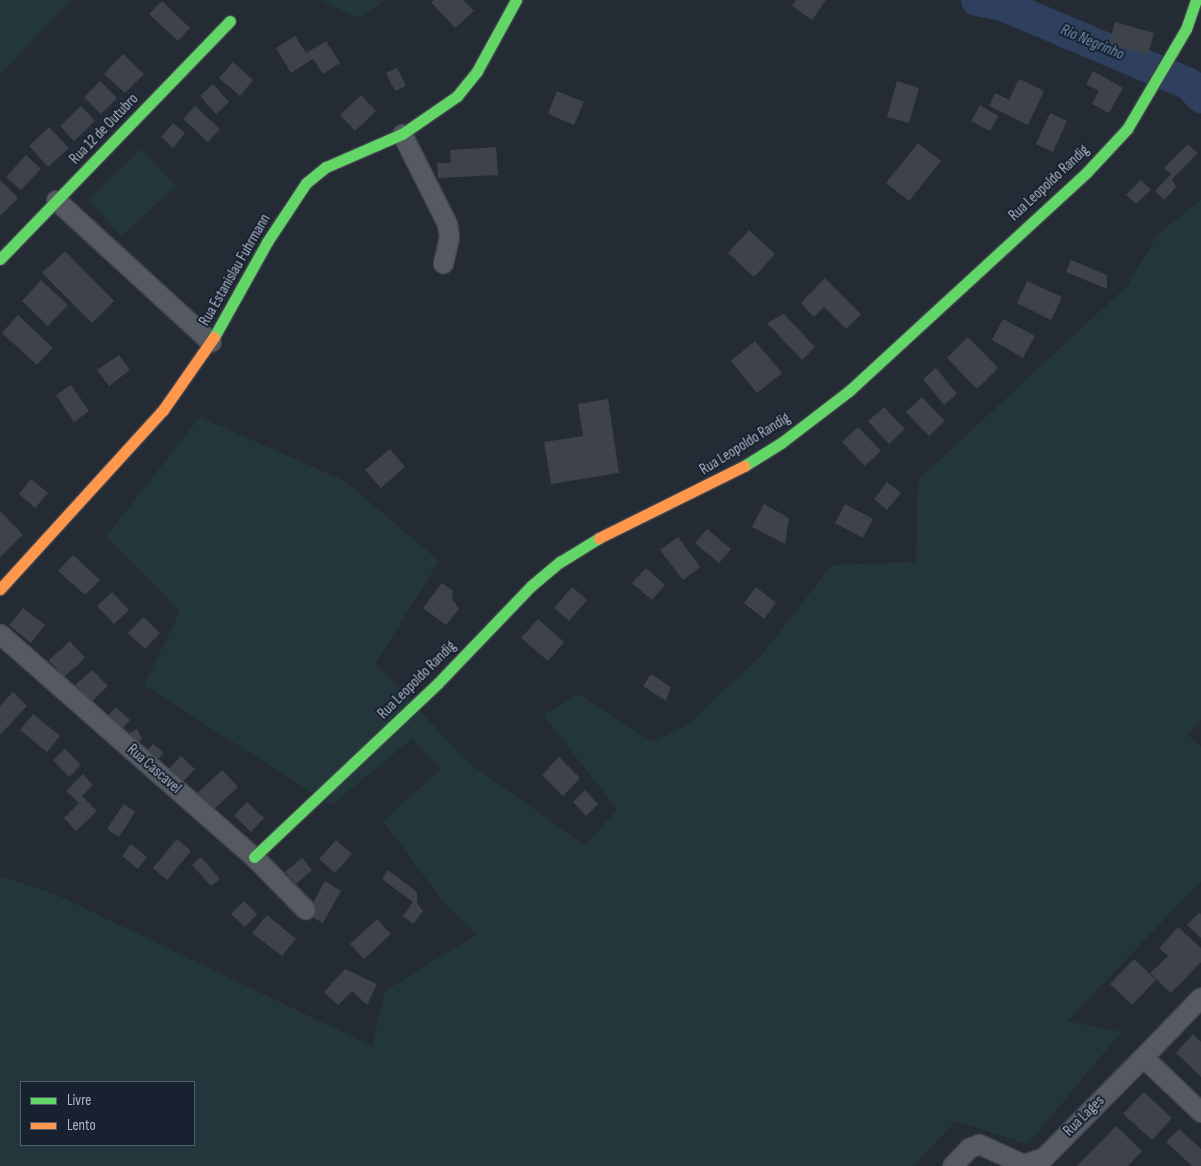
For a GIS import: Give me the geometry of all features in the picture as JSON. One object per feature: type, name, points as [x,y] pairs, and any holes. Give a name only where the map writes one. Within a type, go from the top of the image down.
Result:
[{"type":"street","name":"Rua Estanislau Fuhrmann","points":[[0,589],[163,410],[211,342],[266,242],[306,183],[326,168],[402,134],[457,96],[478,71],[516,0]]},
{"type":"street","name":"Rua Leopoldo Randig","points":[[254,857],[438,683],[532,586],[560,562],[594,540],[733,472],[781,443],[850,390],[990,258],[1086,173],[1127,128],[1159,78],[1186,29],[1196,0]]},
{"type":"street","name":"Rua 12 de Outubro","points":[[0,259],[230,21]]},
{"type":"street","points":[[402,134],[447,224],[449,237],[443,263]]},
{"type":"street","points":[[56,200],[211,342]]},
{"type":"street","name":"Rua Cascavel","points":[[0,634],[254,857],[305,909]]},
{"type":"street","points":[[1201,997],[1143,1057],[1201,1112]]},
{"type":"street","name":"Rua Lages","points":[[952,1166],[969,1148],[979,1144],[1023,1164],[1044,1157],[1143,1057]]},
{"type":"green space","points":[[0,0],[72,0],[0,74]]},
{"type":"green space","points":[[319,0],[385,0],[359,18]]},
{"type":"green space","points":[[141,149],[176,186],[122,236],[88,200]]},
{"type":"green space","points":[[1201,199],[1201,720],[1187,734],[1201,747],[1201,881],[1067,1021],[1121,1032],[1028,1144],[956,1121],[913,1166],[0,1166],[0,876],[57,895],[372,1046],[385,991],[477,934],[441,899],[383,821],[441,769],[412,739],[331,805],[144,685],[180,611],[106,536],[200,417],[345,481],[439,561],[376,663],[466,761],[585,845],[617,810],[544,715],[578,694],[653,742],[690,723],[763,653],[832,565],[916,562],[918,480],[1128,285],[1158,234]]},
{"type":"building","points":[[434,0],[463,0],[474,11],[455,28],[431,2]]},
{"type":"building","points":[[796,0],[826,0],[812,20],[792,6]]},
{"type":"building","points":[[162,1],[190,28],[178,41],[149,14]]},
{"type":"building","points":[[1115,22],[1154,33],[1148,55],[1109,44]]},
{"type":"building","points":[[295,36],[306,53],[326,41],[340,63],[323,74],[313,59],[291,73],[276,48]]},
{"type":"building","points":[[123,54],[144,74],[125,93],[104,74]]},
{"type":"building","points":[[233,62],[253,80],[240,96],[219,78]]},
{"type":"building","points":[[397,68],[406,86],[395,91],[386,73]]},
{"type":"building","points":[[1093,71],[1123,88],[1109,113],[1092,104],[1099,91],[1086,84]]},
{"type":"building","points":[[1019,79],[1044,91],[1028,125],[989,106],[995,93],[1009,100]]},
{"type":"building","points":[[100,81],[117,98],[101,114],[84,97]]},
{"type":"building","points":[[897,81],[919,88],[909,123],[887,117]]},
{"type":"building","points":[[213,84],[229,102],[216,114],[200,96]]},
{"type":"building","points":[[557,91],[584,102],[574,125],[548,114]]},
{"type":"building","points":[[361,95],[376,111],[355,131],[340,115]]},
{"type":"building","points":[[980,105],[998,116],[990,131],[971,121]]},
{"type":"building","points":[[81,106],[95,121],[74,141],[60,126]]},
{"type":"building","points":[[195,106],[220,129],[208,142],[183,119]]},
{"type":"building","points":[[1050,113],[1067,121],[1053,152],[1036,144]]},
{"type":"building","points":[[173,123],[185,133],[173,148],[161,137]]},
{"type":"building","points":[[49,127],[69,148],[48,167],[29,146]]},
{"type":"building","points":[[918,143],[941,161],[909,201],[886,183]]},
{"type":"building","points":[[1188,144],[1198,153],[1172,179],[1176,187],[1164,200],[1155,191],[1171,174],[1164,168]]},
{"type":"building","points":[[496,147],[498,175],[438,178],[437,163],[451,163],[450,150]]},
{"type":"building","points":[[26,155],[41,169],[21,190],[6,177]]},
{"type":"building","points":[[0,180],[18,198],[0,216]]},
{"type":"building","points":[[1141,180],[1151,190],[1136,204],[1126,195]]},
{"type":"building","points":[[749,230],[775,254],[754,277],[728,253]]},
{"type":"building","points":[[65,251],[114,301],[92,323],[42,273]]},
{"type":"building","points":[[1071,260],[1107,275],[1107,289],[1066,272]]},
{"type":"building","points":[[825,278],[861,314],[846,329],[824,307],[814,317],[801,303]]},
{"type":"building","points":[[41,280],[68,305],[48,326],[22,301]]},
{"type":"building","points":[[1027,281],[1062,297],[1051,320],[1017,303]]},
{"type":"building","points":[[784,314],[815,347],[802,360],[767,323]]},
{"type":"building","points":[[18,315],[53,348],[37,365],[2,333]]},
{"type":"building","points":[[1003,319],[1035,336],[1023,358],[992,340]]},
{"type":"building","points":[[968,337],[998,368],[977,389],[947,358]]},
{"type":"building","points":[[755,341],[782,373],[757,393],[731,361]]},
{"type":"building","points":[[119,355],[130,370],[109,386],[97,370]]},
{"type":"building","points":[[936,368],[957,394],[944,405],[923,379]]},
{"type":"building","points":[[71,385],[89,411],[74,422],[56,395]]},
{"type":"building","points":[[922,397],[945,421],[929,436],[906,412]]},
{"type":"building","points":[[608,399],[619,473],[551,484],[544,442],[583,436],[578,404]]},
{"type":"building","points":[[884,407],[905,429],[889,444],[868,421]]},
{"type":"building","points":[[858,427],[881,451],[865,466],[842,442]]},
{"type":"building","points":[[390,449],[405,467],[381,488],[365,470]]},
{"type":"building","points":[[31,479],[48,493],[35,508],[19,494]]},
{"type":"building","points":[[887,482],[901,493],[887,510],[874,499]]},
{"type":"building","points":[[764,504],[789,518],[785,544],[752,527]]},
{"type":"building","points":[[845,504],[873,519],[863,538],[835,523]]},
{"type":"building","points":[[0,511],[23,535],[0,557]]},
{"type":"building","points":[[707,529],[731,549],[719,563],[695,543]]},
{"type":"building","points":[[678,537],[700,567],[683,580],[660,550]]},
{"type":"building","points":[[73,555],[100,580],[85,595],[58,571]]},
{"type":"building","points":[[646,568],[665,585],[652,600],[632,583]]},
{"type":"building","points":[[442,583],[453,591],[452,599],[459,609],[446,625],[423,608]]},
{"type":"building","points":[[572,587],[587,600],[569,621],[554,608]]},
{"type":"building","points":[[756,587],[776,603],[764,619],[744,603]]},
{"type":"building","points":[[112,592],[129,610],[114,624],[97,606]]},
{"type":"building","points":[[23,608],[45,625],[31,643],[9,625]]},
{"type":"building","points":[[143,617],[160,633],[145,649],[128,633]]},
{"type":"building","points":[[538,619],[564,642],[548,661],[521,638]]},
{"type":"building","points":[[70,641],[85,658],[64,677],[49,660]]},
{"type":"building","points":[[92,670],[108,686],[88,705],[72,688]]},
{"type":"building","points":[[651,674],[671,687],[666,701],[643,686]]},
{"type":"building","points":[[13,692],[27,706],[0,735],[0,706]]},
{"type":"building","points":[[116,707],[130,720],[117,734],[103,721]]},
{"type":"building","points":[[33,714],[60,736],[47,752],[20,730]]},
{"type":"building","points":[[137,729],[142,739],[132,748],[121,738]]},
{"type":"building","points":[[153,744],[164,753],[152,765],[142,756]]},
{"type":"building","points":[[65,749],[81,765],[69,777],[53,760]]},
{"type":"building","points":[[181,756],[195,769],[178,787],[164,774]]},
{"type":"building","points":[[559,757],[580,778],[563,796],[542,775]]},
{"type":"building","points":[[222,770],[238,787],[209,814],[191,799]]},
{"type":"building","points":[[83,774],[93,785],[82,796],[97,811],[76,831],[64,818],[79,803],[66,791]]},
{"type":"building","points":[[585,790],[598,804],[586,816],[573,802]]},
{"type":"building","points":[[247,802],[264,818],[251,832],[234,816]]},
{"type":"building","points":[[124,804],[135,812],[119,837],[107,829]]},
{"type":"building","points":[[177,839],[191,851],[167,880],[153,868]]},
{"type":"building","points":[[336,840],[352,854],[335,873],[319,859]]},
{"type":"building","points":[[131,844],[147,857],[138,869],[122,856]]},
{"type":"building","points":[[201,857],[220,879],[211,886],[192,865]]},
{"type":"building","points":[[302,858],[312,870],[296,884],[285,872]]},
{"type":"building","points":[[388,870],[417,892],[417,903],[423,911],[413,924],[403,916],[413,902],[382,879]]},
{"type":"building","points":[[325,881],[341,891],[323,923],[307,914]]},
{"type":"building","points":[[244,901],[257,914],[245,927],[231,914]]},
{"type":"building","points":[[1199,913],[1201,914],[1201,938],[1187,925]]},
{"type":"building","points":[[267,915],[296,939],[282,956],[252,933]]},
{"type":"building","points":[[377,919],[391,934],[364,959],[350,944]]},
{"type":"building","points":[[1178,927],[1201,948],[1201,962],[1171,993],[1150,973],[1168,956],[1159,948]]},
{"type":"building","points":[[1134,959],[1156,980],[1132,1005],[1110,984]]},
{"type":"building","points":[[345,969],[377,984],[367,1005],[352,991],[338,1005],[324,992]]},
{"type":"building","points":[[1193,1034],[1201,1042],[1201,1077],[1176,1053]]},
{"type":"building","points":[[1144,1092],[1172,1118],[1152,1140],[1123,1114]]},
{"type":"building","points":[[1116,1126],[1142,1151],[1128,1166],[1077,1166]]},
{"type":"building","points":[[1179,1129],[1201,1149],[1201,1166],[1192,1166],[1166,1142]]},
{"type":"waterway","name":"Rio Negrinho","points":[[977,0],[1003,5],[1189,84],[1201,97]]},
{"type":"traffic: fast","points":[[214,337],[267,242],[306,183],[326,167],[402,134],[457,96],[477,71],[516,0]]},
{"type":"traffic: fast","points":[[744,466],[781,443],[850,390],[1086,173],[1127,129],[1186,29],[1196,0]]},
{"type":"traffic: fast","points":[[0,259],[230,21]]},
{"type":"traffic: fast","points":[[254,857],[438,683],[531,586],[560,562],[599,538]]},
{"type":"traffic: slow","points":[[0,589],[163,410],[214,337]]},
{"type":"traffic: slow","points":[[599,538],[744,466]]}]
